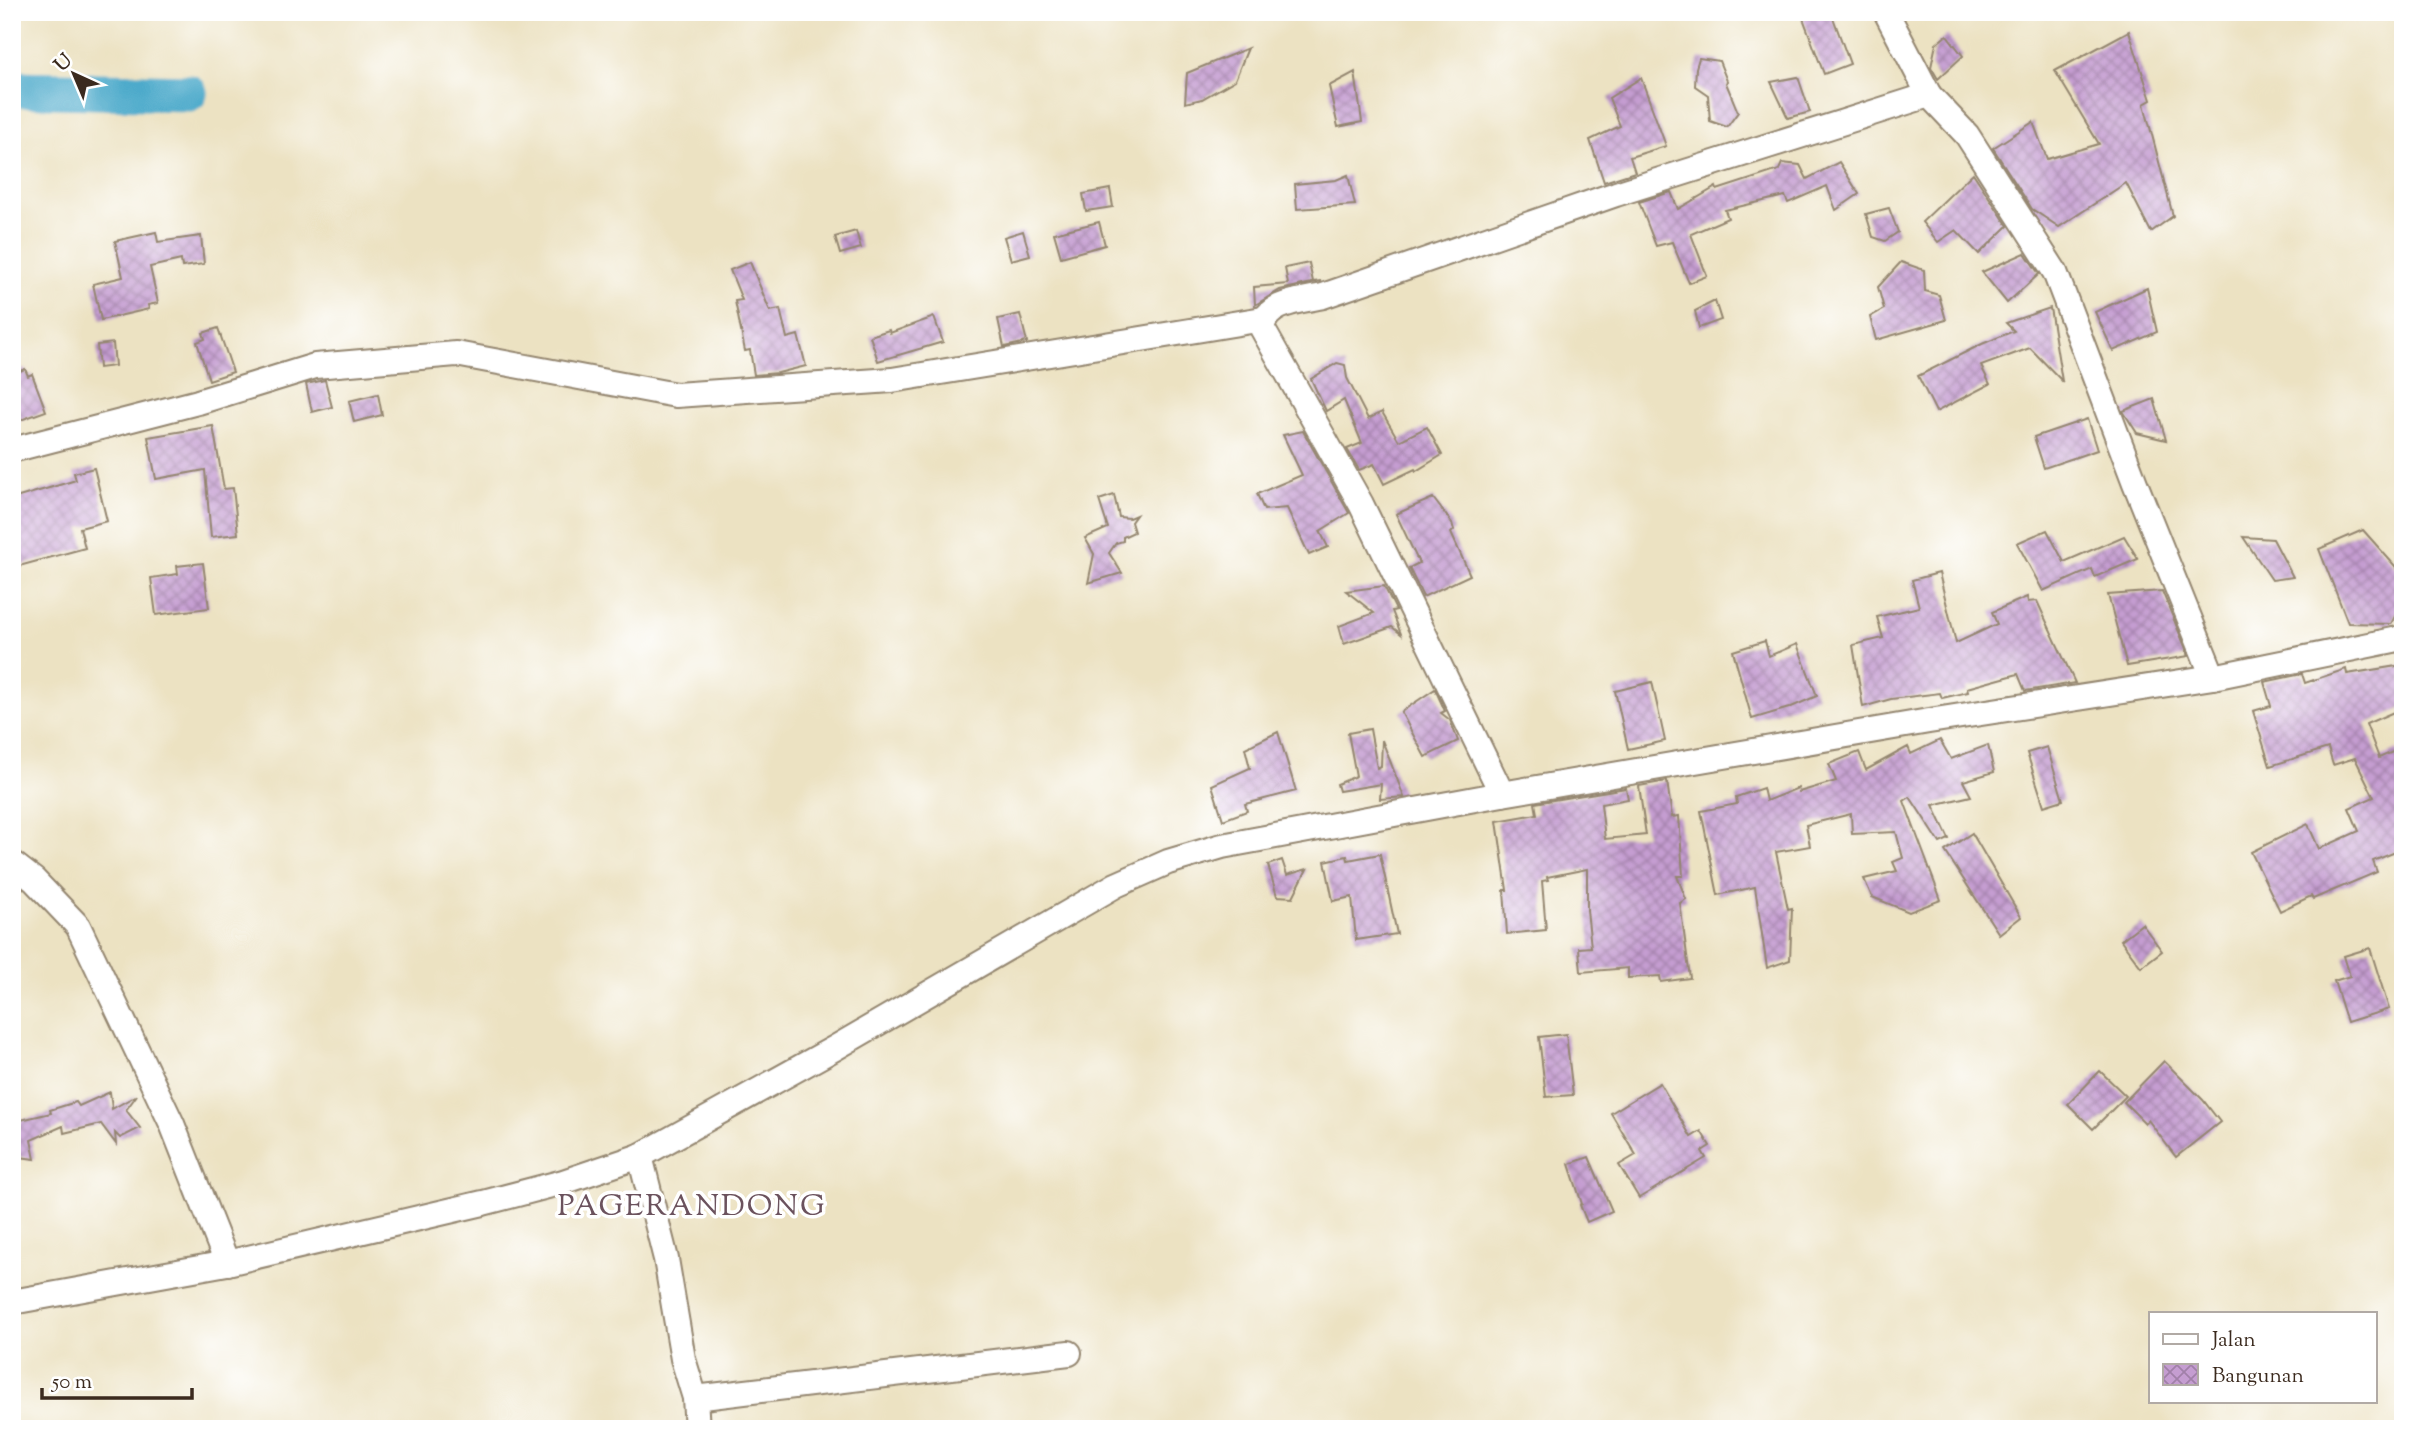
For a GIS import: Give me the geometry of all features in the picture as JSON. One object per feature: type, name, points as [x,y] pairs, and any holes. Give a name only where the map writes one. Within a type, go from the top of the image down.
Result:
[{"type":"street","points":[[1886,12],[1929,95],[1967,135],[2055,272],[2135,483],[2213,677]]},
{"type":"street","points":[[1502,794],[1362,504],[1262,328],[1263,319],[1269,312],[1282,306],[1323,296],[1616,194],[1929,95]]},
{"type":"street","points":[[12,450],[198,402],[315,366],[456,354],[676,395],[892,380],[1263,319]]},
{"type":"street","points":[[12,1302],[227,1263],[483,1203],[563,1182],[640,1156],[835,1048],[1116,885],[1168,862],[1222,846],[1502,794],[1929,721],[2213,677],[2403,638]]},
{"type":"street","points":[[12,863],[34,880],[78,926],[172,1124],[227,1263]]},
{"type":"street","points":[[640,1156],[666,1259],[683,1359],[695,1398],[697,1429]]},
{"type":"street","points":[[695,1398],[1069,1353]]},
{"type":"building","points":[[1819,12],[1831,12],[1850,64],[1824,74],[1803,18]]},
{"type":"building","points":[[2129,31],[2151,100],[2144,104],[2173,216],[2151,232],[2126,183],[2059,227],[2032,209],[1993,148],[2033,122],[2047,159],[2099,144],[2055,71]]},
{"type":"building","points":[[1947,35],[1963,56],[1938,79],[1931,67],[1936,44]]},
{"type":"building","points":[[1248,48],[1235,80],[1202,99],[1185,103],[1187,73]]},
{"type":"building","points":[[1699,58],[1719,61],[1738,112],[1727,127],[1710,121],[1708,95],[1695,86]]},
{"type":"building","points":[[1355,72],[1362,122],[1338,127],[1329,86]]},
{"type":"building","points":[[1798,77],[1810,112],[1788,118],[1771,82]]},
{"type":"building","points":[[1641,78],[1666,146],[1630,157],[1635,172],[1604,182],[1590,140],[1620,126],[1609,98]]},
{"type":"building","points":[[1839,162],[1859,194],[1836,210],[1827,186],[1788,203],[1785,196],[1725,210],[1728,218],[1691,234],[1707,276],[1689,283],[1672,242],[1656,246],[1639,202],[1671,192],[1678,209],[1716,187],[1717,190],[1779,170],[1782,163],[1800,165],[1807,179]]},
{"type":"building","points":[[1973,173],[2008,226],[1979,254],[1956,230],[1938,242],[1922,222]]},
{"type":"building","points":[[1348,175],[1355,205],[1297,209],[1295,184],[1336,180]]},
{"type":"building","points":[[1110,189],[1113,207],[1086,211],[1083,194]]},
{"type":"building","points":[[1889,208],[1898,232],[1885,241],[1873,237],[1866,214]]},
{"type":"building","points":[[1099,222],[1105,245],[1061,257],[1054,233]]},
{"type":"building","points":[[856,231],[861,248],[840,254],[835,237]]},
{"type":"building","points":[[1023,231],[1030,255],[1011,260],[1004,237]]},
{"type":"building","points":[[156,232],[158,242],[201,236],[204,264],[182,267],[181,260],[150,267],[158,303],[148,305],[149,309],[101,320],[93,284],[123,277],[115,241]]},
{"type":"building","points":[[2025,253],[2039,274],[2007,303],[1982,272]]},
{"type":"building","points":[[750,262],[770,311],[780,309],[787,338],[798,335],[806,366],[778,373],[754,375],[750,350],[745,351],[735,301],[742,300],[730,270]]},
{"type":"building","points":[[1901,262],[1924,270],[1925,291],[1939,295],[1946,320],[1876,340],[1870,317],[1884,309],[1878,287]]},
{"type":"building","points":[[1309,263],[1313,282],[1321,281],[1280,290],[1255,305],[1254,287],[1288,284],[1285,268]]},
{"type":"building","points":[[2147,288],[2157,332],[2113,351],[2095,312]]},
{"type":"building","points":[[1715,301],[1721,320],[1699,328],[1695,311]]},
{"type":"building","points":[[2050,308],[2062,381],[2030,348],[1981,366],[1990,384],[1936,412],[1918,376],[2014,331],[2006,323]]},
{"type":"building","points":[[1020,314],[1027,342],[1004,347],[998,319]]},
{"type":"building","points":[[934,317],[943,342],[878,361],[870,336],[889,330],[890,333]]},
{"type":"building","points":[[218,328],[233,372],[209,380],[197,342],[205,339],[203,333]]},
{"type":"building","points":[[113,343],[115,366],[99,368],[97,345]]},
{"type":"building","points":[[1337,363],[1345,365],[1347,378],[1368,419],[1382,412],[1399,441],[1427,427],[1442,455],[1416,471],[1415,469],[1384,484],[1374,464],[1359,470],[1347,449],[1362,443],[1344,400],[1326,411],[1311,379]]},
{"type":"building","points":[[25,369],[28,376],[32,374],[46,411],[12,423],[12,374]]},
{"type":"building","points":[[325,380],[332,407],[312,412],[306,384]]},
{"type":"building","points":[[378,394],[382,415],[354,422],[349,401]]},
{"type":"building","points":[[2154,399],[2166,440],[2137,433],[2123,411]]},
{"type":"building","points":[[2087,419],[2097,450],[2044,468],[2034,437]]},
{"type":"building","points":[[213,426],[224,489],[233,488],[238,534],[211,537],[205,470],[156,479],[148,437]]},
{"type":"building","points":[[1303,431],[1349,513],[1320,531],[1328,547],[1309,555],[1287,508],[1264,510],[1257,494],[1302,475],[1283,435]]},
{"type":"building","points":[[94,468],[107,521],[80,528],[85,548],[12,568],[12,499],[76,480],[74,473]]},
{"type":"building","points":[[1114,495],[1119,517],[1129,518],[1136,515],[1131,522],[1134,532],[1123,537],[1123,541],[1116,543],[1109,553],[1122,573],[1088,583],[1094,554],[1085,538],[1108,528],[1099,500]]},
{"type":"building","points":[[1433,498],[1452,523],[1454,530],[1451,533],[1470,575],[1423,597],[1409,568],[1419,563],[1396,514]]},
{"type":"building","points":[[2047,530],[2064,562],[2124,536],[2138,559],[2095,577],[2092,569],[2043,591],[2017,543]]},
{"type":"building","points":[[2363,530],[2403,575],[2403,601],[2391,624],[2348,623],[2319,549]]},
{"type":"building","points":[[2243,537],[2273,539],[2293,577],[2272,580]]},
{"type":"building","points":[[203,563],[209,608],[156,615],[151,578],[178,574],[177,566]]},
{"type":"building","points":[[1939,573],[1956,643],[1997,624],[1992,612],[2027,597],[2028,602],[2037,601],[2075,683],[2025,691],[2018,674],[1967,688],[1968,692],[1942,698],[1940,693],[1891,699],[1863,707],[1853,645],[1883,638],[1877,617],[1919,607],[1912,580]]},
{"type":"building","points":[[1384,586],[1396,610],[1392,611],[1401,634],[1392,627],[1344,644],[1339,626],[1374,613],[1346,591]]},
{"type":"building","points":[[2162,591],[2189,656],[2127,666],[2108,595]]},
{"type":"building","points":[[1765,641],[1769,656],[1797,644],[1817,696],[1752,719],[1733,651]]},
{"type":"building","points":[[2403,665],[2403,708],[2366,724],[2379,758],[2397,750],[2403,761],[2403,849],[2373,861],[2377,872],[2313,899],[2311,896],[2280,911],[2251,852],[2308,824],[2319,849],[2359,831],[2349,808],[2374,797],[2355,758],[2333,765],[2328,748],[2270,766],[2253,711],[2271,706],[2264,682],[2302,674],[2305,683],[2346,669],[2347,674]]},
{"type":"building","points":[[1652,682],[1665,741],[1628,749],[1615,691]]},
{"type":"building","points":[[1435,689],[1445,711],[1441,713],[1450,720],[1458,741],[1425,757],[1401,712]]},
{"type":"building","points":[[1370,729],[1377,768],[1381,766],[1382,740],[1404,797],[1380,799],[1381,784],[1339,791],[1337,784],[1356,776],[1348,733]]},
{"type":"building","points":[[1278,732],[1296,791],[1245,804],[1247,811],[1223,820],[1212,785],[1250,768],[1245,748]]},
{"type":"building","points":[[1940,740],[1951,759],[1988,745],[1994,772],[1963,781],[1971,796],[1933,805],[1949,839],[1940,843],[1910,797],[1904,801],[1941,900],[1909,912],[1872,897],[1864,879],[1897,871],[1893,862],[1903,858],[1896,832],[1852,834],[1851,814],[1806,825],[1810,846],[1776,852],[1788,909],[1792,908],[1790,960],[1767,968],[1755,887],[1718,895],[1701,811],[1737,804],[1736,797],[1763,788],[1766,801],[1798,788],[1799,792],[1836,781],[1829,764],[1859,752],[1866,770],[1908,747],[1911,754]]},
{"type":"building","points":[[2047,747],[2063,800],[2044,806],[2027,753]]},
{"type":"building","points":[[1667,781],[1672,817],[1679,816],[1683,876],[1677,876],[1686,899],[1680,903],[1690,978],[1661,982],[1660,976],[1628,978],[1628,968],[1581,972],[1579,948],[1591,947],[1587,869],[1547,877],[1548,880],[1542,881],[1546,930],[1507,934],[1504,890],[1507,890],[1497,821],[1537,814],[1535,803],[1626,788],[1628,799],[1601,804],[1605,839],[1646,835],[1639,786]]},
{"type":"building","points":[[1972,833],[2021,917],[1999,934],[1945,851]]},
{"type":"building","points":[[1380,854],[1397,934],[1356,940],[1352,897],[1333,901],[1325,861],[1347,856],[1348,860]]},
{"type":"building","points":[[1282,860],[1287,875],[1307,869],[1293,897],[1277,896],[1268,865]]},
{"type":"building","points":[[2142,924],[2162,951],[2141,967],[2121,940]]},
{"type":"building","points":[[2370,948],[2389,1009],[2347,1022],[2334,981],[2350,976],[2344,956]]},
{"type":"building","points":[[1566,1034],[1573,1095],[1546,1097],[1539,1037]]},
{"type":"building","points":[[2164,1061],[2203,1100],[2220,1122],[2176,1157],[2148,1120],[2145,1123],[2124,1102]]},
{"type":"building","points":[[2100,1071],[2126,1096],[2093,1129],[2068,1104]]},
{"type":"building","points":[[1660,1083],[1691,1137],[1701,1131],[1710,1146],[1702,1151],[1706,1158],[1639,1198],[1619,1165],[1636,1155],[1611,1113]]},
{"type":"building","points":[[110,1092],[112,1109],[137,1095],[126,1110],[140,1128],[120,1138],[115,1133],[116,1144],[101,1124],[64,1133],[63,1126],[31,1140],[35,1159],[12,1156],[12,1122],[51,1113],[50,1110],[76,1102],[79,1106]]},
{"type":"building","points":[[1589,1157],[1612,1211],[1587,1222],[1569,1164]]},
{"type":"waterway","points":[[12,89],[189,93]]},
{"type":"district","name":"PAGERANDONG","points":[[692,1205]]}]
